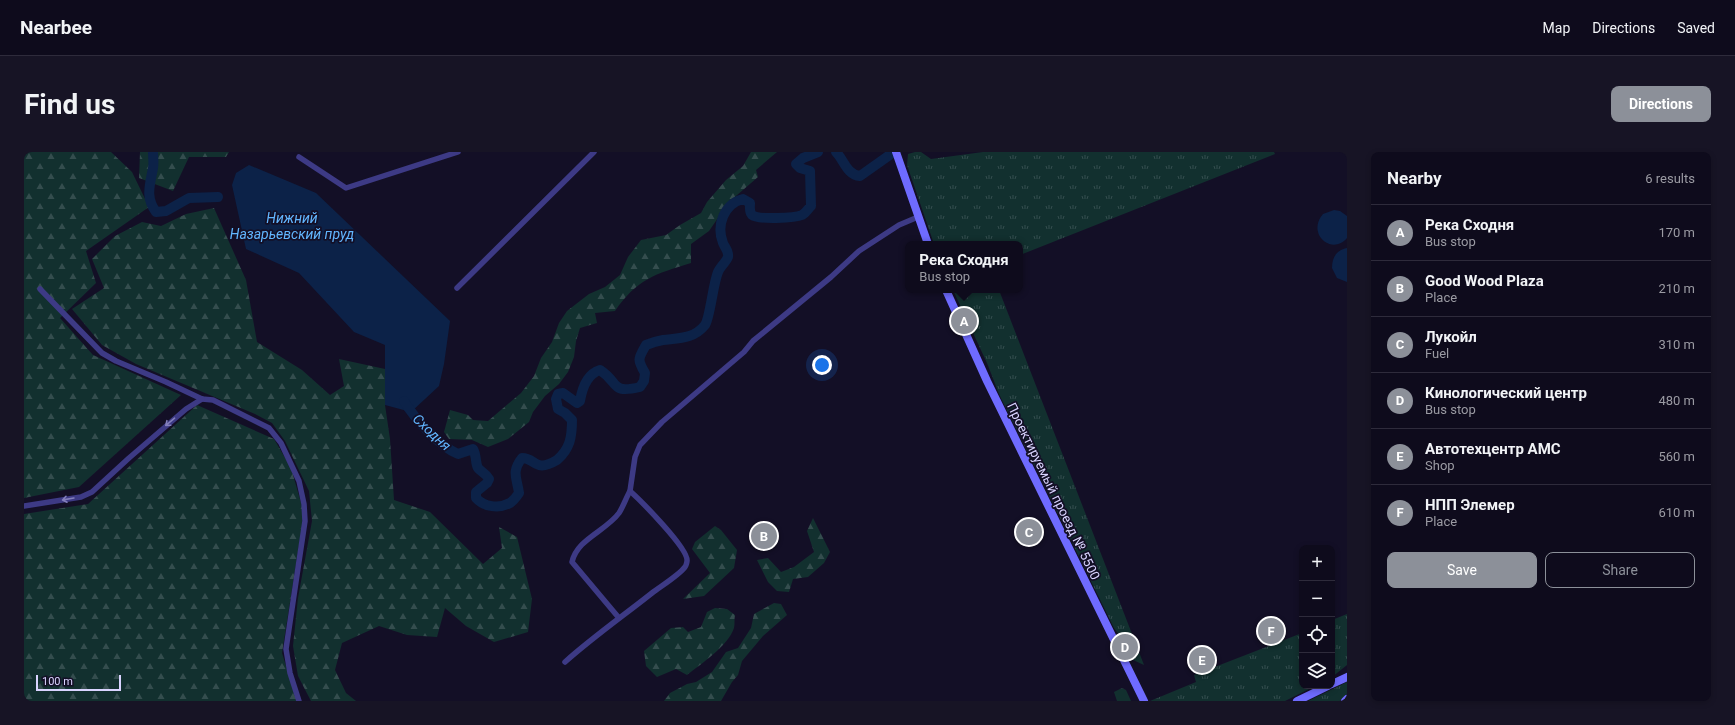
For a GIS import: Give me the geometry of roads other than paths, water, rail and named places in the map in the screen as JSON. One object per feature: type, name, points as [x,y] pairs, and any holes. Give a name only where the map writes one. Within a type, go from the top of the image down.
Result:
[{"type":"street","points":[[299,158],[346,188],[458,152]]},
{"type":"street","points":[[457,288],[594,152]]},
{"type":"street","points":[[896,152],[927,241]]},
{"type":"street","points":[[619,618],[572,562],[574,554],[587,540],[618,514],[630,491],[635,457],[640,445],[662,422],[744,352],[753,341],[831,277],[859,251],[899,225],[918,217]]},
{"type":"street","points":[[40,289],[102,353],[116,361],[202,399],[213,400],[269,428],[281,443],[299,481],[304,504],[305,521],[286,649],[290,673],[299,701]]},
{"type":"street","name":"Проектируемый проезд № 5500","points":[[947,293],[987,382],[1144,701]]},
{"type":"street","points":[[24,506],[81,497],[92,492],[186,409],[202,399]]},
{"type":"street","points":[[565,662],[587,642],[686,566],[688,562],[687,556],[679,545],[649,509],[630,491]]},
{"type":"street","points":[[1335,683],[1347,677]]},
{"type":"street","points":[[1297,701],[1322,689]]},
{"type":"water","name":"Нижний Назарьевский пруд","points":[[249,165],[316,193],[450,321],[444,364],[439,386],[411,412],[385,405],[385,345],[354,332],[299,273],[246,249],[232,185],[236,173]]},
{"type":"water","points":[[1334,210],[1340,211],[1347,216],[1347,238],[1341,243],[1335,245],[1328,244],[1323,240],[1317,229],[1323,214]]},
{"type":"water","points":[[1347,248],[1347,282],[1337,278],[1332,268],[1335,255]]},
{"type":"waterway","name":"Сходня","points":[[153,152],[153,166],[149,196],[156,212],[166,211],[189,198],[218,197]]},
{"type":"waterway","name":"Сходня","points":[[404,401],[414,416],[443,445],[458,454],[473,449],[478,468],[489,479],[487,483],[476,492],[476,498],[479,501],[492,506],[501,506],[510,503],[519,493],[516,471],[522,458],[539,465],[546,465],[557,460],[565,452],[571,437],[572,420],[558,409],[556,399],[558,394],[563,393],[577,403],[580,401],[588,378],[600,370],[619,388],[630,389],[640,387],[644,381],[645,373],[640,359],[641,353],[646,345],[661,340],[686,337],[701,330],[707,321],[718,272],[728,257],[720,229],[726,210],[731,205],[743,199],[750,203],[750,212],[756,217],[785,218],[802,215],[811,206],[810,171],[800,168],[796,164],[803,158],[818,152]]},
{"type":"waterway","name":"Сходня","points":[[836,152],[849,170],[860,176],[894,152]]},
{"type":"place","name":"Река Сходня","points":[[964,321]]},
{"type":"place","name":"Лукойл","points":[[1029,532]]},
{"type":"place","name":"Good Wood Plaza","points":[[764,536]]},
{"type":"place","name":"НПП Элемер","points":[[1271,631]]},
{"type":"place","name":"Кинологический центр","points":[[1125,647]]},
{"type":"place","name":"Автотехцентр АМС","points":[[1202,660]]}]
